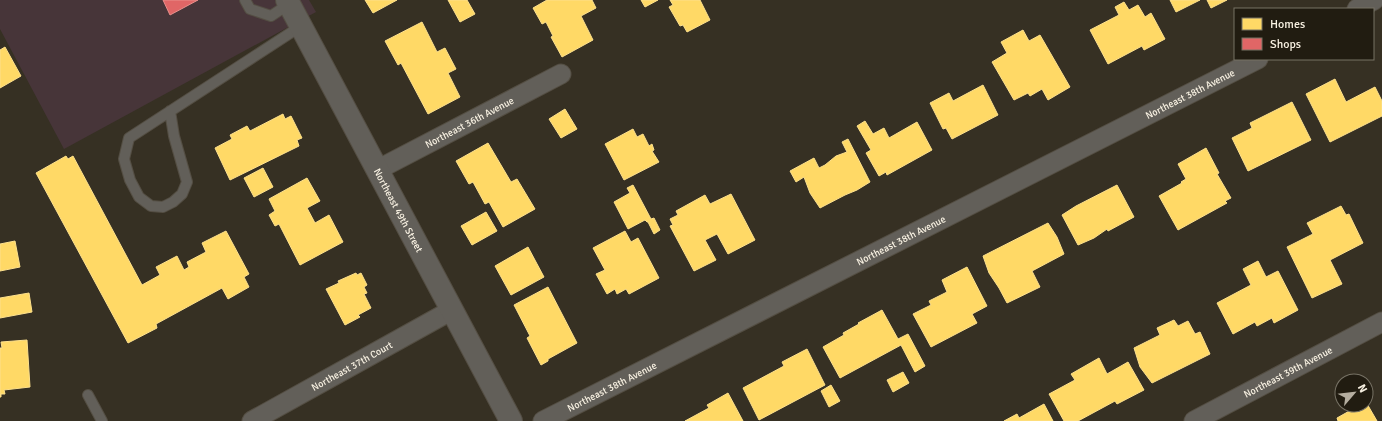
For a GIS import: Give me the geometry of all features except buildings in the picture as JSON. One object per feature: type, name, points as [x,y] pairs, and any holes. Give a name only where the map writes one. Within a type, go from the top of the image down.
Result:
[{"type":"street","points":[[1359,8],[1374,0]]},
{"type":"street","name":"Northeast 49th Street","points":[[288,2],[510,421]]},
{"type":"street","name":"Northeast 38th Avenue","points":[[543,421],[1256,60]]},
{"type":"street","name":"Northeast 36th Avenue","points":[[377,170],[561,74]]},
{"type":"street","name":"Northeast 37th Court","points":[[252,421],[452,310]]},
{"type":"street","name":"Northeast 39th Avenue","points":[[1194,421],[1382,322]]},
{"type":"lane","points":[[245,0],[250,9],[271,16],[288,2]]},
{"type":"lane","points":[[170,111],[174,136],[187,182],[182,194],[173,202],[163,207],[151,206],[139,198],[130,180],[124,159],[129,138],[170,111],[301,26]]},
{"type":"lane","points":[[88,395],[102,421]]},
{"type":"shaded area","points":[[0,0],[309,0],[316,12],[64,149],[0,29]]}]
